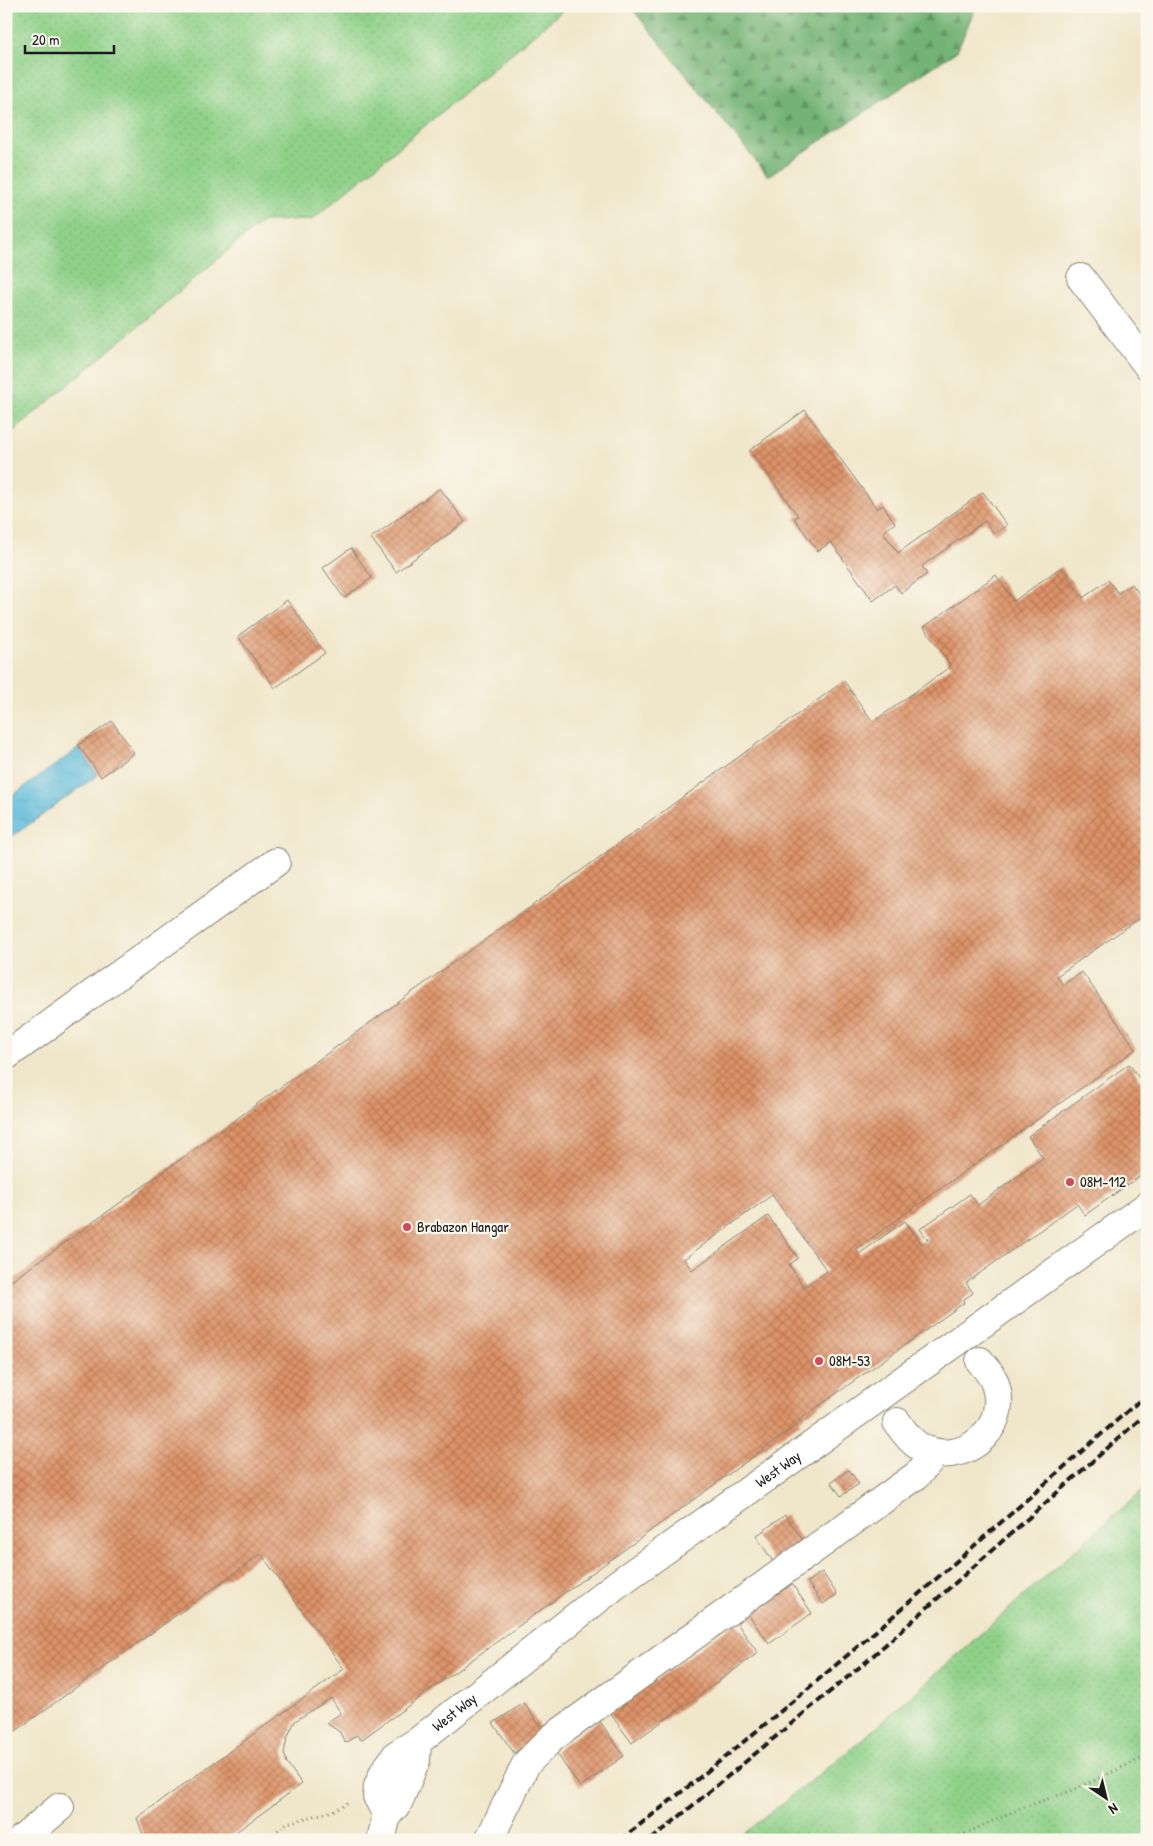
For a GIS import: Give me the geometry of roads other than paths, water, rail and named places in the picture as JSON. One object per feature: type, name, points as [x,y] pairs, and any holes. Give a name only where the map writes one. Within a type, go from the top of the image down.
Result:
[{"type":"lane","points":[[1081,278],[1147,365]]},
{"type":"lane","points":[[6,1056],[276,862]]},
{"type":"lane","name":"West Way","points":[[384,1827],[377,1796],[378,1786],[384,1772],[397,1754],[417,1742],[616,1584],[1147,1206]]},
{"type":"lane","points":[[897,1422],[907,1436],[920,1447],[936,1453],[966,1450],[979,1442],[990,1431],[996,1416],[998,1402],[996,1386],[990,1372],[980,1361]]},
{"type":"lane","points":[[489,1840],[526,1764],[552,1738],[917,1475],[936,1453]]},
{"type":"lane","name":"West Way","points":[[384,1827],[398,1803],[416,1760],[417,1742]]},
{"type":"lane","points":[[22,1840],[60,1807]]},
{"type":"water","points":[[79,748],[98,775],[6,841],[6,800]]},
{"type":"railway","points":[[620,1840],[755,1733],[952,1565],[1147,1394]]},
{"type":"railway","points":[[651,1840],[867,1661],[1147,1413]]},
{"type":"place","name":"08M-112","points":[[1070,1182]]},
{"type":"place","name":"Brabazon Hangar","points":[[407,1227]]},
{"type":"place","name":"08M-53","points":[[819,1361]]}]
